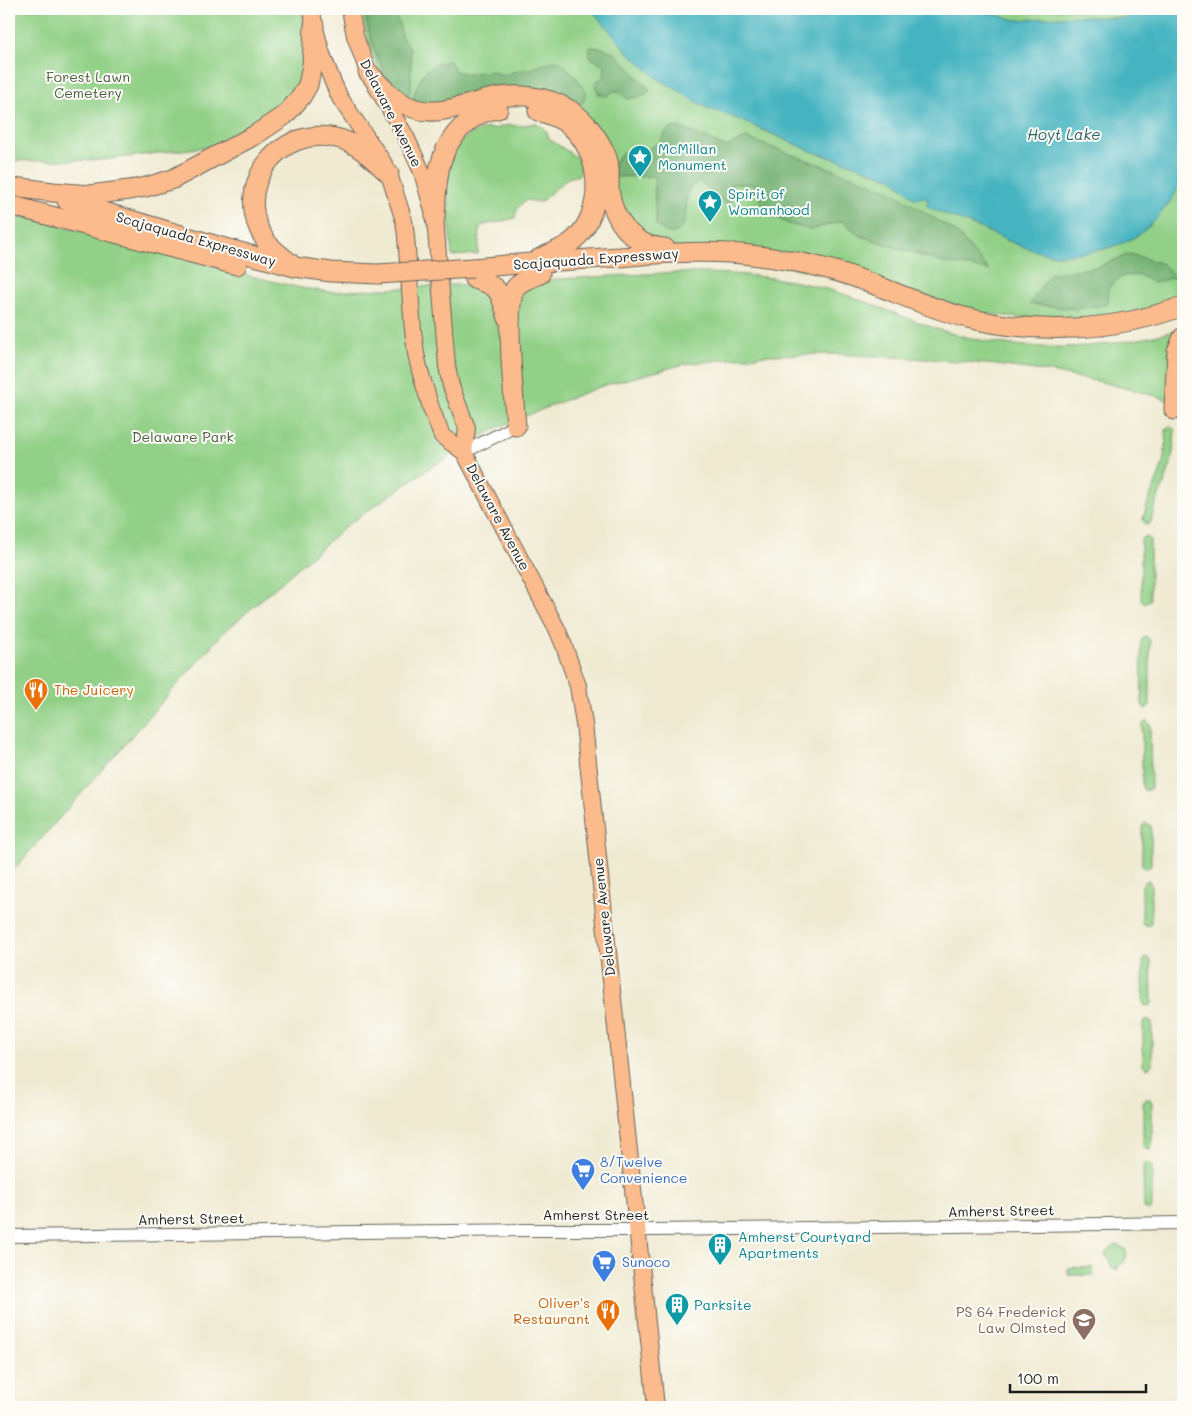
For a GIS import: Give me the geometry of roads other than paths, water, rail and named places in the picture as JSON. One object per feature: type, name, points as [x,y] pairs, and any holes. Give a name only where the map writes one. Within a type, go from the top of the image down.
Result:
[{"type":"highway","points":[[15,186],[90,195],[146,187],[173,179],[255,135],[285,115],[301,97],[308,85],[312,65],[313,17]]},
{"type":"highway","points":[[368,72],[393,98],[409,107],[422,110],[438,111],[453,109],[504,96],[519,95],[554,102],[569,109],[589,127],[604,152],[608,161],[615,215],[623,226],[633,237],[647,245],[686,252]]},
{"type":"highway","points":[[435,218],[436,184],[442,160],[448,142],[460,128],[475,116],[494,109],[532,109],[551,114],[569,125],[580,137],[590,154],[595,170],[594,206],[586,225],[575,239],[554,252],[517,264]]},
{"type":"highway","points":[[295,267],[266,241],[254,211],[255,187],[265,165],[274,156],[297,140],[323,136],[338,138],[364,152],[389,174]]},
{"type":"highway","name":"Scajaquada Expressway","points":[[15,186],[295,267],[379,280]]},
{"type":"highway","name":"Scajaquada Expressway","points":[[9,205],[289,277],[344,286],[379,280],[474,274],[540,274],[692,264],[729,265],[760,268],[820,279],[960,328],[994,335],[1035,340],[1108,337],[1144,330],[1183,319]]},
{"type":"highway","name":"Scajaquada Expressway","points":[[474,274],[517,264],[686,252],[730,252],[808,265],[850,276],[948,312],[980,321],[1012,326],[1063,328],[1112,325],[1146,318],[1183,306]]},
{"type":"highway","points":[[474,274],[499,292],[509,320]]},
{"type":"highway","points":[[516,426],[509,320],[513,296],[517,286],[522,281],[540,274]]},
{"type":"highway","points":[[1174,410],[1177,352],[1183,336]]},
{"type":"main road","name":"Delaware Avenue","points":[[350,9],[355,36],[368,72],[406,137],[422,172],[435,218],[447,366],[451,386],[466,428],[464,452]]},
{"type":"main road","name":"Delaware Avenue","points":[[313,17],[322,54],[340,98],[383,162],[389,174],[404,221],[416,354],[431,408],[442,436],[464,452],[557,628],[578,686],[584,724],[656,1407]]},
{"type":"street","points":[[464,452],[516,426]]},
{"type":"street","name":"Amherst Street","points":[[9,1236],[1183,1223]]},
{"type":"water","name":"Hoyt Lake","points":[[591,9],[975,9],[1016,20],[1072,16],[1126,18],[1156,9],[1183,9],[1183,177],[1180,179],[1172,200],[1157,218],[1141,233],[1131,239],[1112,247],[1090,252],[1052,255],[1039,252],[927,206],[928,199],[922,197],[915,199],[893,179],[811,151],[733,117],[707,108],[657,78],[628,52]]},
{"type":"place","name":"McMillan Monument","points":[[640,178]]},
{"type":"place","name":"Spirit of Womanhood","points":[[710,223]]},
{"type":"place","name":"The Juicery","points":[[36,711]]},
{"type":"place","name":"8/Twelve Convenience","points":[[583,1191]]},
{"type":"place","name":"Amherst Courtyard Apartments","points":[[720,1266]]},
{"type":"place","name":"Sunoco","points":[[604,1283]]},
{"type":"place","name":"Parksite","points":[[677,1326]]},
{"type":"place","name":"Oliver's Restaurant","points":[[608,1332]]},
{"type":"place","name":"PS 64 Frederick Law Olmsted","points":[[1084,1341]]},
{"type":"park label","name":"Forest Lawn Cemetery","points":[[88,86]]},
{"type":"park label","name":"Delaware Park","points":[[183,437]]}]
